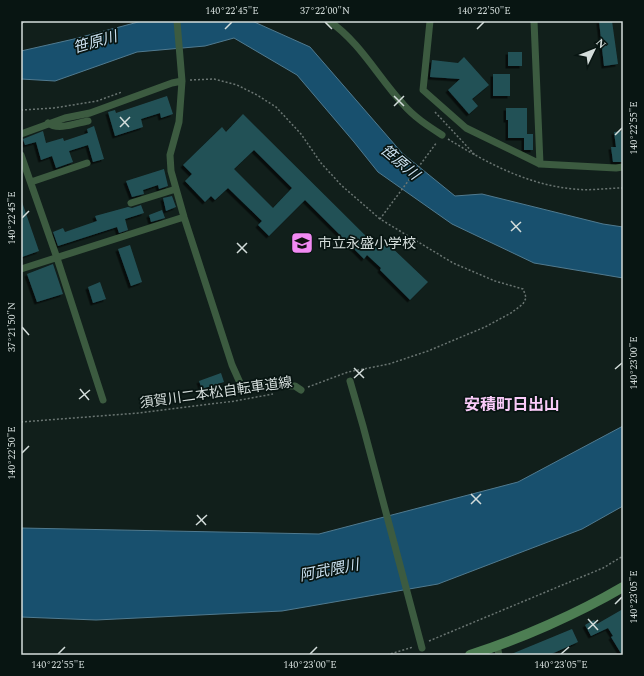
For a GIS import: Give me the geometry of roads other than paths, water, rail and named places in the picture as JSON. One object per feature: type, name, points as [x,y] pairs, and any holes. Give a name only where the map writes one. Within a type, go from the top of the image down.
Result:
[{"type":"street","points":[[177,21],[181,78],[180,122],[170,155],[171,171],[184,217],[232,365],[241,384],[295,386],[301,390]]},
{"type":"street","points":[[329,21],[346,35],[357,47],[404,105],[440,137]]},
{"type":"street","points":[[430,21],[422,90],[466,128],[540,164],[616,168],[623,167]]},
{"type":"street","points":[[534,21],[540,164]]},
{"type":"street","points":[[21,134],[64,118],[90,113],[181,78]]},
{"type":"street","points":[[48,123],[50,125],[59,126],[88,121]]},
{"type":"street","points":[[21,155],[57,258],[102,400]]},
{"type":"street","points":[[31,182],[88,163]]},
{"type":"street","points":[[132,203],[176,189]]},
{"type":"street","points":[[21,269],[184,217]]},
{"type":"street","points":[[350,381],[364,426],[420,646]]},
{"type":"street","points":[[470,655],[498,651],[623,587]]},
{"type":"water","name":"笹原川","points":[[142,21],[252,21],[310,47],[402,153],[455,196],[482,194],[603,224],[623,227],[623,278],[534,263],[452,224],[378,172],[297,75],[234,38],[205,46],[137,52],[55,81],[21,79],[21,51]]},
{"type":"water","name":"阿武隈川","points":[[623,426],[623,506],[582,529],[438,584],[282,611],[96,620],[21,617],[21,528],[319,534],[518,482]]},
{"type":"place","name":"市立永盛小学校","points":[[302,243]]},
{"type":"district","name":"安積町日出山","points":[[512,404]]}]
